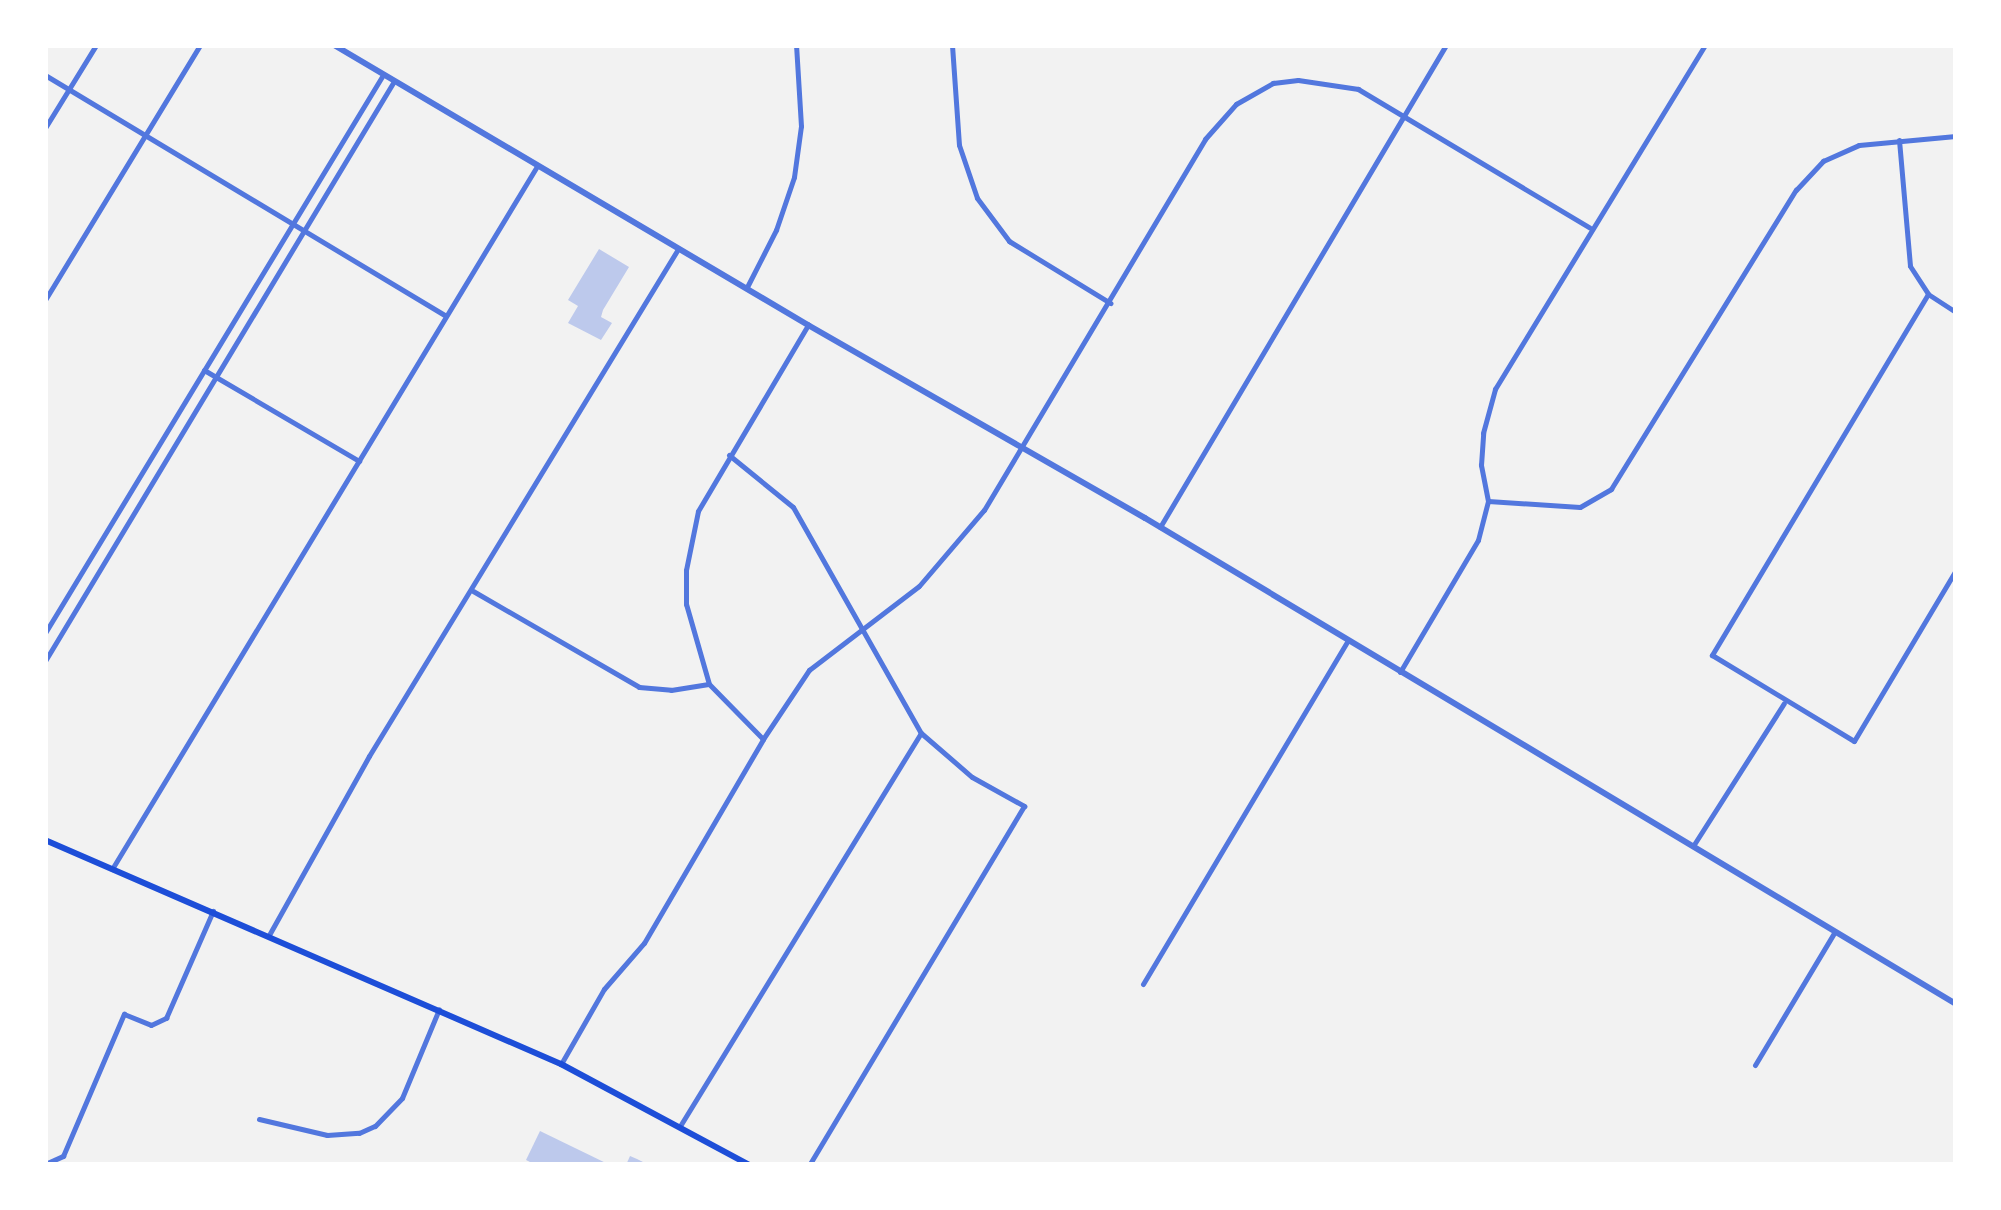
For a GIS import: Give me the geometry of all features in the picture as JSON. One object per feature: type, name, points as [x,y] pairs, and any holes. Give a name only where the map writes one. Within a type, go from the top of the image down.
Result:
[{"type":"main road","points":[[47,841],[561,1064],[748,1165]]},
{"type":"street","points":[[45,128],[96,45]]},
{"type":"street","points":[[45,300],[200,45]]},
{"type":"street","points":[[334,45],[808,325],[1160,526],[1956,1004]]},
{"type":"street","points":[[747,287],[776,230],[794,177],[801,126],[796,45]]},
{"type":"street","points":[[952,45],[959,146],[977,198],[1009,242],[1110,303]]},
{"type":"street","points":[[1160,526],[1446,45]]},
{"type":"street","points":[[1400,672],[1478,540],[1488,501],[1482,433],[1495,389],[1705,45]]},
{"type":"street","points":[[45,634],[383,74]]},
{"type":"street","points":[[45,75],[445,315]]},
{"type":"street","points":[[561,1064],[604,988],[644,943],[762,739],[808,670],[919,586],[954,550],[984,510],[1018,447],[1110,303],[1205,139],[1222,117],[1252,92],[1298,80],[1358,88],[1590,228]]},
{"type":"street","points":[[45,660],[394,81]]},
{"type":"street","points":[[1488,501],[1580,508],[1612,489],[1796,190],[1823,161],[1859,146],[1956,136]]},
{"type":"street","points":[[1899,140],[1910,266],[1928,294],[1956,312]]},
{"type":"street","points":[[112,869],[538,166]]},
{"type":"street","points":[[269,935],[368,756],[680,247]]},
{"type":"street","points":[[1928,294],[1712,655],[1854,742],[1956,570]]},
{"type":"street","points":[[762,739],[709,684],[686,604],[686,570],[698,511],[808,325]]},
{"type":"street","points":[[204,370],[359,460]]},
{"type":"street","points":[[729,455],[793,506],[921,733],[972,777],[1024,806],[809,1165]]},
{"type":"street","points":[[472,591],[640,686],[671,690],[709,684]]},
{"type":"street","points":[[1143,984],[1348,640]]},
{"type":"street","points":[[1692,848],[1784,702]]},
{"type":"street","points":[[680,1126],[921,733]]},
{"type":"street","points":[[45,850],[47,841]]},
{"type":"street","points":[[45,1164],[63,1156],[124,1014],[151,1025],[166,1018],[213,912]]},
{"type":"street","points":[[1755,1066],[1834,933]]},
{"type":"street","points":[[259,1119],[327,1135],[359,1133],[375,1126],[402,1098],[439,1009]]},
{"type":"building","points":[[599,249],[629,267],[603,310],[601,317],[612,323],[601,340],[568,323],[578,306],[568,300]]},
{"type":"building","points":[[540,1131],[610,1165],[536,1165],[526,1160]]},
{"type":"building","points":[[630,1156],[637,1159],[649,1165],[626,1165]]}]
